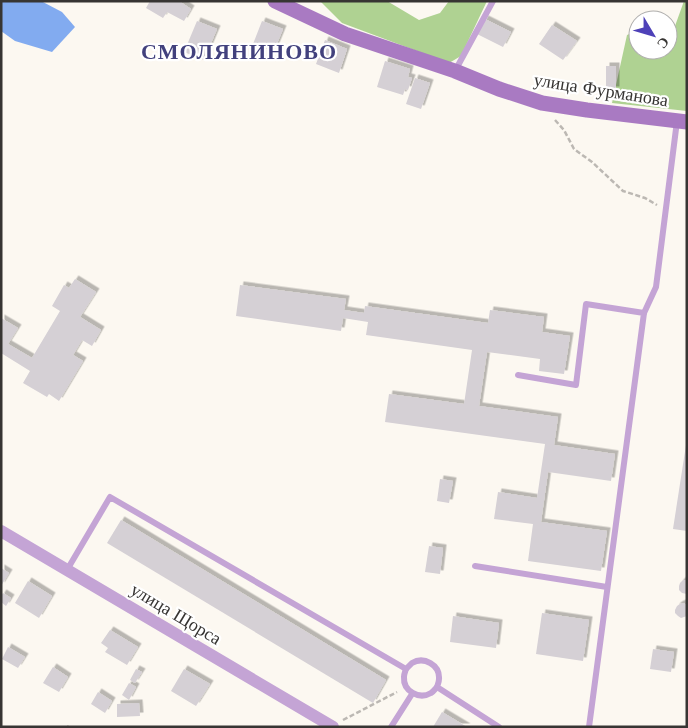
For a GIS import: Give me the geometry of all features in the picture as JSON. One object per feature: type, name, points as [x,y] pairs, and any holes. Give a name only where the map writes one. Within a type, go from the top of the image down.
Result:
[{"type":"main road","name":"улица Фурманова","points":[[275,1],[345,34],[542,103],[682,122]]},
{"type":"street","name":"улица Щорса","points":[[1,531],[332,726]]},
{"type":"lane","points":[[455,71],[493,1]]},
{"type":"lane","points":[[588,727],[644,313],[656,287],[666,209],[682,122]]},
{"type":"lane","points":[[518,375],[576,385],[586,304],[644,313]]},
{"type":"lane","points":[[67,570],[110,497],[406,669]]},
{"type":"lane","points":[[475,566],[607,587]]},
{"type":"lane","points":[[422,660],[430,663],[437,669],[439,678],[437,687],[430,694],[421,696],[412,694],[406,687],[404,678],[406,669],[413,663],[422,660]]},
{"type":"lane","points":[[437,687],[499,727]]},
{"type":"lane","points":[[391,727],[412,694]]},
{"type":"path","points":[[542,103],[564,130],[574,150],[592,162],[623,191],[645,198],[666,209]]},
{"type":"path","points":[[332,726],[406,687]]},
{"type":"green space","points":[[320,1],[387,1],[419,20],[440,13],[449,1],[487,1],[461,56],[449,63],[342,23]]},
{"type":"green space","points":[[684,1],[687,1],[687,111],[612,103],[627,35],[628,60],[678,60],[678,18]]},
{"type":"water","points":[[1,1],[41,1],[62,12],[75,27],[52,52],[15,41],[1,31]]},
{"type":"building","points":[[150,1],[179,1],[191,9],[184,21],[167,12],[163,18],[146,8]]},
{"type":"building","points":[[485,19],[511,32],[503,47],[477,34]]},
{"type":"building","points":[[197,21],[217,29],[204,60],[184,52]]},
{"type":"building","points":[[262,21],[283,29],[274,51],[253,44]]},
{"type":"building","points":[[552,25],[577,41],[563,60],[539,44]]},
{"type":"building","points":[[325,40],[347,49],[339,73],[316,64]]},
{"type":"building","points":[[385,61],[410,69],[408,77],[412,78],[408,90],[405,89],[403,95],[377,87]]},
{"type":"building","points":[[606,66],[616,66],[616,90],[606,90]]},
{"type":"building","points":[[415,78],[430,83],[421,109],[406,104]]},
{"type":"building","points":[[75,279],[96,292],[80,317],[101,330],[92,346],[82,340],[73,355],[83,361],[59,401],[49,394],[47,397],[23,383],[30,371],[1,353],[1,318],[18,328],[8,344],[32,358],[60,311],[52,306],[64,285],[69,288]]},
{"type":"building","points":[[240,285],[346,299],[344,310],[364,313],[365,306],[488,323],[490,310],[544,317],[542,332],[570,336],[564,374],[539,371],[540,359],[487,352],[479,406],[558,417],[554,445],[615,454],[611,481],[548,472],[541,522],[607,531],[601,571],[528,561],[533,524],[494,519],[498,492],[537,498],[545,444],[385,422],[389,394],[464,404],[472,350],[366,335],[368,322],[343,318],[341,331],[236,316]]},
{"type":"building","points":[[687,445],[687,531],[673,529]]},
{"type":"building","points":[[440,479],[453,481],[449,503],[437,501]]},
{"type":"building","points":[[121,520],[386,680],[373,703],[107,543]]},
{"type":"building","points":[[429,546],[443,548],[440,574],[425,572]]},
{"type":"building","points":[[1,568],[9,573],[1,586]]},
{"type":"building","points":[[683,580],[687,580],[687,594],[679,590],[680,583]]},
{"type":"building","points":[[28,581],[52,596],[39,618],[15,603]]},
{"type":"building","points":[[3,593],[11,598],[6,606],[1,602]]},
{"type":"building","points":[[683,603],[687,605],[687,616],[681,618],[675,613],[675,610],[677,606]]},
{"type":"building","points":[[542,613],[589,620],[583,661],[536,654]]},
{"type":"building","points":[[453,616],[499,623],[496,648],[450,642]]},
{"type":"building","points":[[110,630],[138,647],[127,665],[105,652],[108,648],[101,643]]},
{"type":"building","points":[[8,647],[25,657],[18,668],[2,659]]},
{"type":"building","points":[[653,649],[674,652],[671,672],[650,669]]},
{"type":"building","points":[[53,667],[68,677],[59,692],[43,683]]},
{"type":"building","points":[[136,669],[142,672],[135,683],[130,680]]},
{"type":"building","points":[[184,669],[210,684],[196,706],[171,691]]},
{"type":"building","points":[[129,683],[136,687],[129,700],[122,695]]},
{"type":"building","points":[[98,692],[112,701],[105,713],[91,704]]},
{"type":"building","points":[[139,703],[140,716],[117,717],[117,704]]},
{"type":"building","points":[[442,712],[467,727],[433,727]]},
{"type":"district","name":"СМОЛЯНИНОВО","points":[[239,51]]}]
